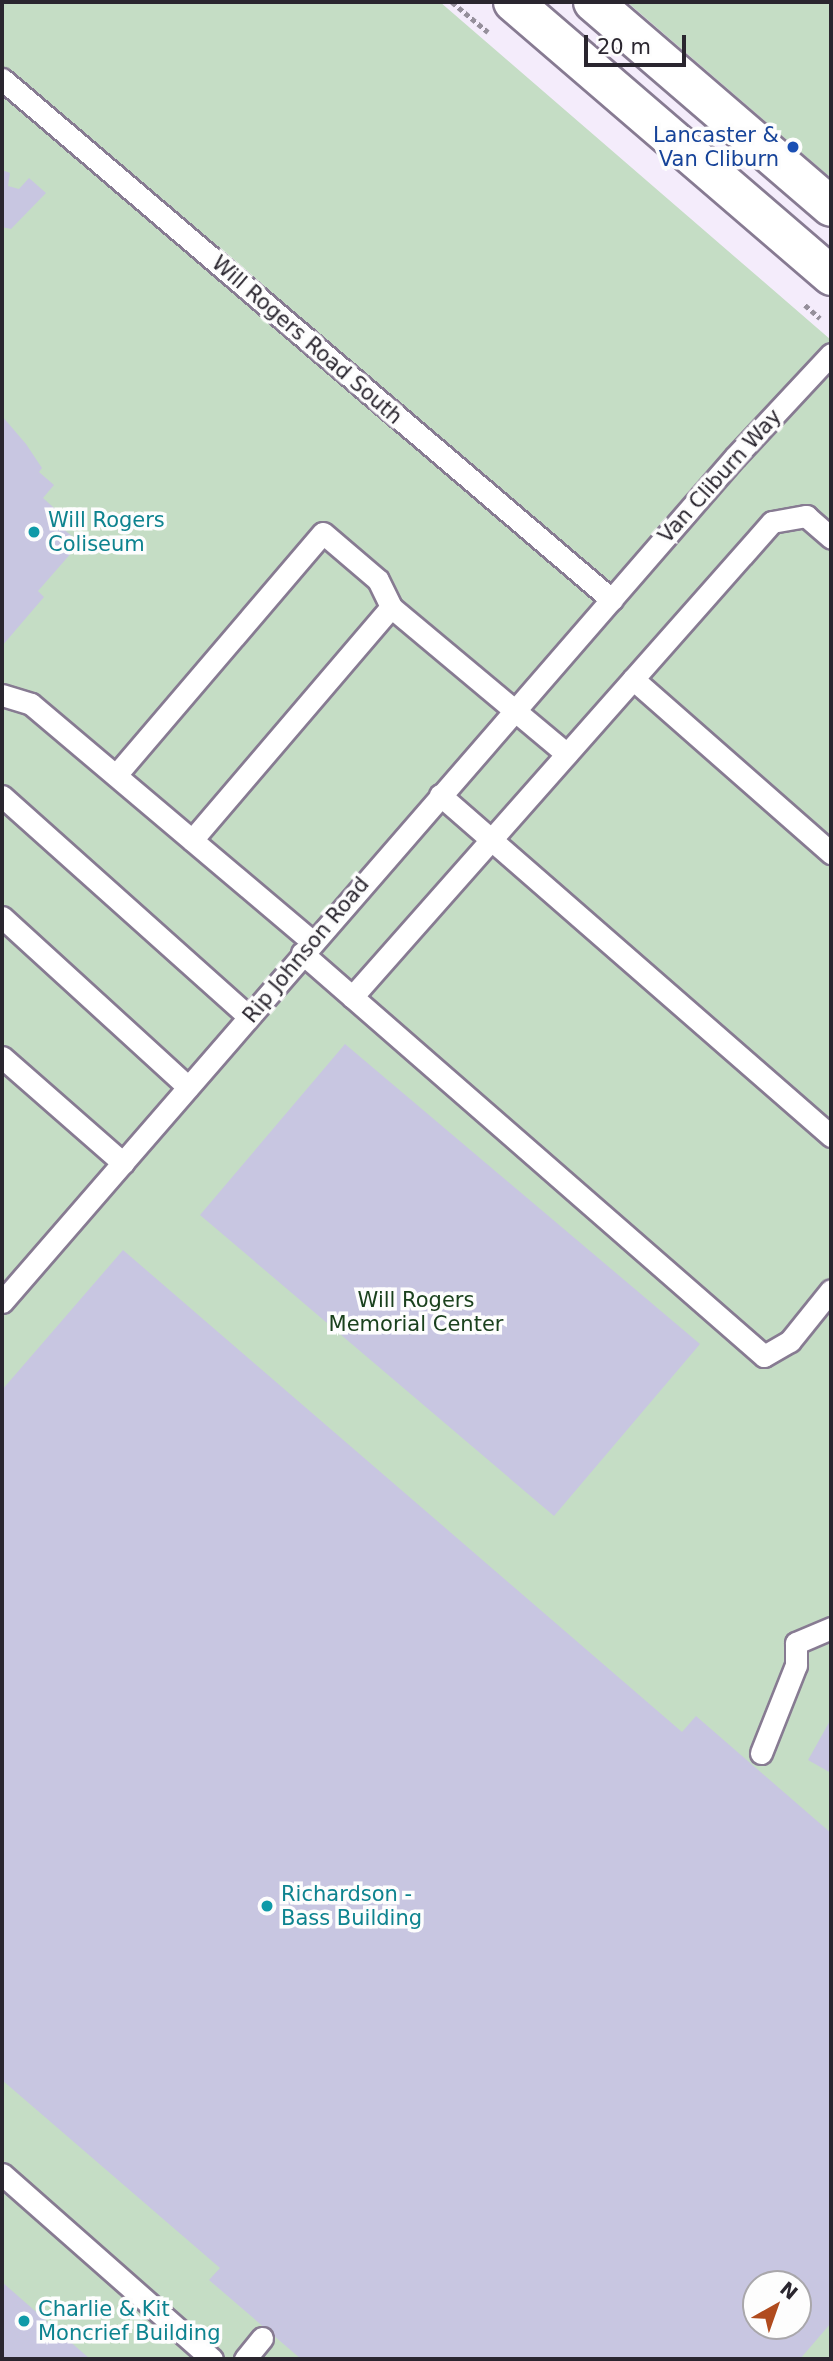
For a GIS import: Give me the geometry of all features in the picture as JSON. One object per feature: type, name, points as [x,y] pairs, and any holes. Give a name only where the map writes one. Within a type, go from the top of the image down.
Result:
[{"type":"main road","points":[[513,2],[831,276]]},
{"type":"main road","points":[[593,2],[831,207]]},
{"type":"lane","name":"Will Rogers Road South","points":[[2,79],[611,600]]},
{"type":"lane","name":"Van Cliburn Way","points":[[611,600],[831,354]]},
{"type":"lane","points":[[352,997],[772,522],[806,516],[831,538]]},
{"type":"lane","points":[[116,775],[323,533],[378,580],[391,607],[567,754]]},
{"type":"lane","name":"Rip Johnson Road","points":[[2,1301],[611,600]]},
{"type":"lane","points":[[192,840],[391,607]]},
{"type":"lane","points":[[633,679],[831,853]]},
{"type":"lane","points":[[2,695],[32,704],[192,840],[307,947],[352,997],[764,1356],[790,1341],[831,1290]]},
{"type":"lane","points":[[440,795],[831,1136]]},
{"type":"lane","points":[[2,796],[249,1017]]},
{"type":"lane","points":[[2,917],[188,1087]]},
{"type":"lane","points":[[2,1057],[123,1163]]},
{"type":"lane","points":[[761,1753],[796,1665],[796,1643],[831,1628]]},
{"type":"lane","points":[[2,2174],[212,2359]]},
{"type":"lane","points":[[245,2359],[262,2338]]},
{"type":"green space","name":"Will Rogers Memorial Center","points":[[2,2],[440,2],[831,340],[831,2359],[2,2359]]},
{"type":"green space","points":[[627,2],[831,2],[831,178]]},
{"type":"building","points":[[2,170],[10,173],[8,186],[19,189],[29,178],[46,193],[11,229],[2,227]]},
{"type":"building","name":"Will Rogers Coliseum","points":[[2,416],[42,468],[39,472],[54,485],[43,498],[61,514],[54,521],[80,543],[38,591],[44,597],[2,646]]},
{"type":"building","points":[[345,1044],[700,1344],[554,1516],[200,1215]]},
{"type":"building","name":"Richardson - Bass Building","points":[[123,1250],[682,1732],[696,1716],[831,1833],[831,2323],[800,2359],[301,2359],[209,2280],[220,2268],[2,2080],[2,1390]]},
{"type":"building","points":[[831,1719],[831,1773],[808,1760]]},
{"type":"building","name":"Charlie & Kit Moncrief Building","points":[[2,2282],[90,2359],[2,2359]]},
{"type":"place","name":"Lancaster & Van Cliburn","points":[[793,147]]},
{"type":"place","name":"Will Rogers Coliseum","points":[[34,532]]},
{"type":"place","name":"Richardson - Bass Building","points":[[267,1906]]},
{"type":"place","name":"Charlie & Kit Moncrief Building","points":[[24,2321]]}]
